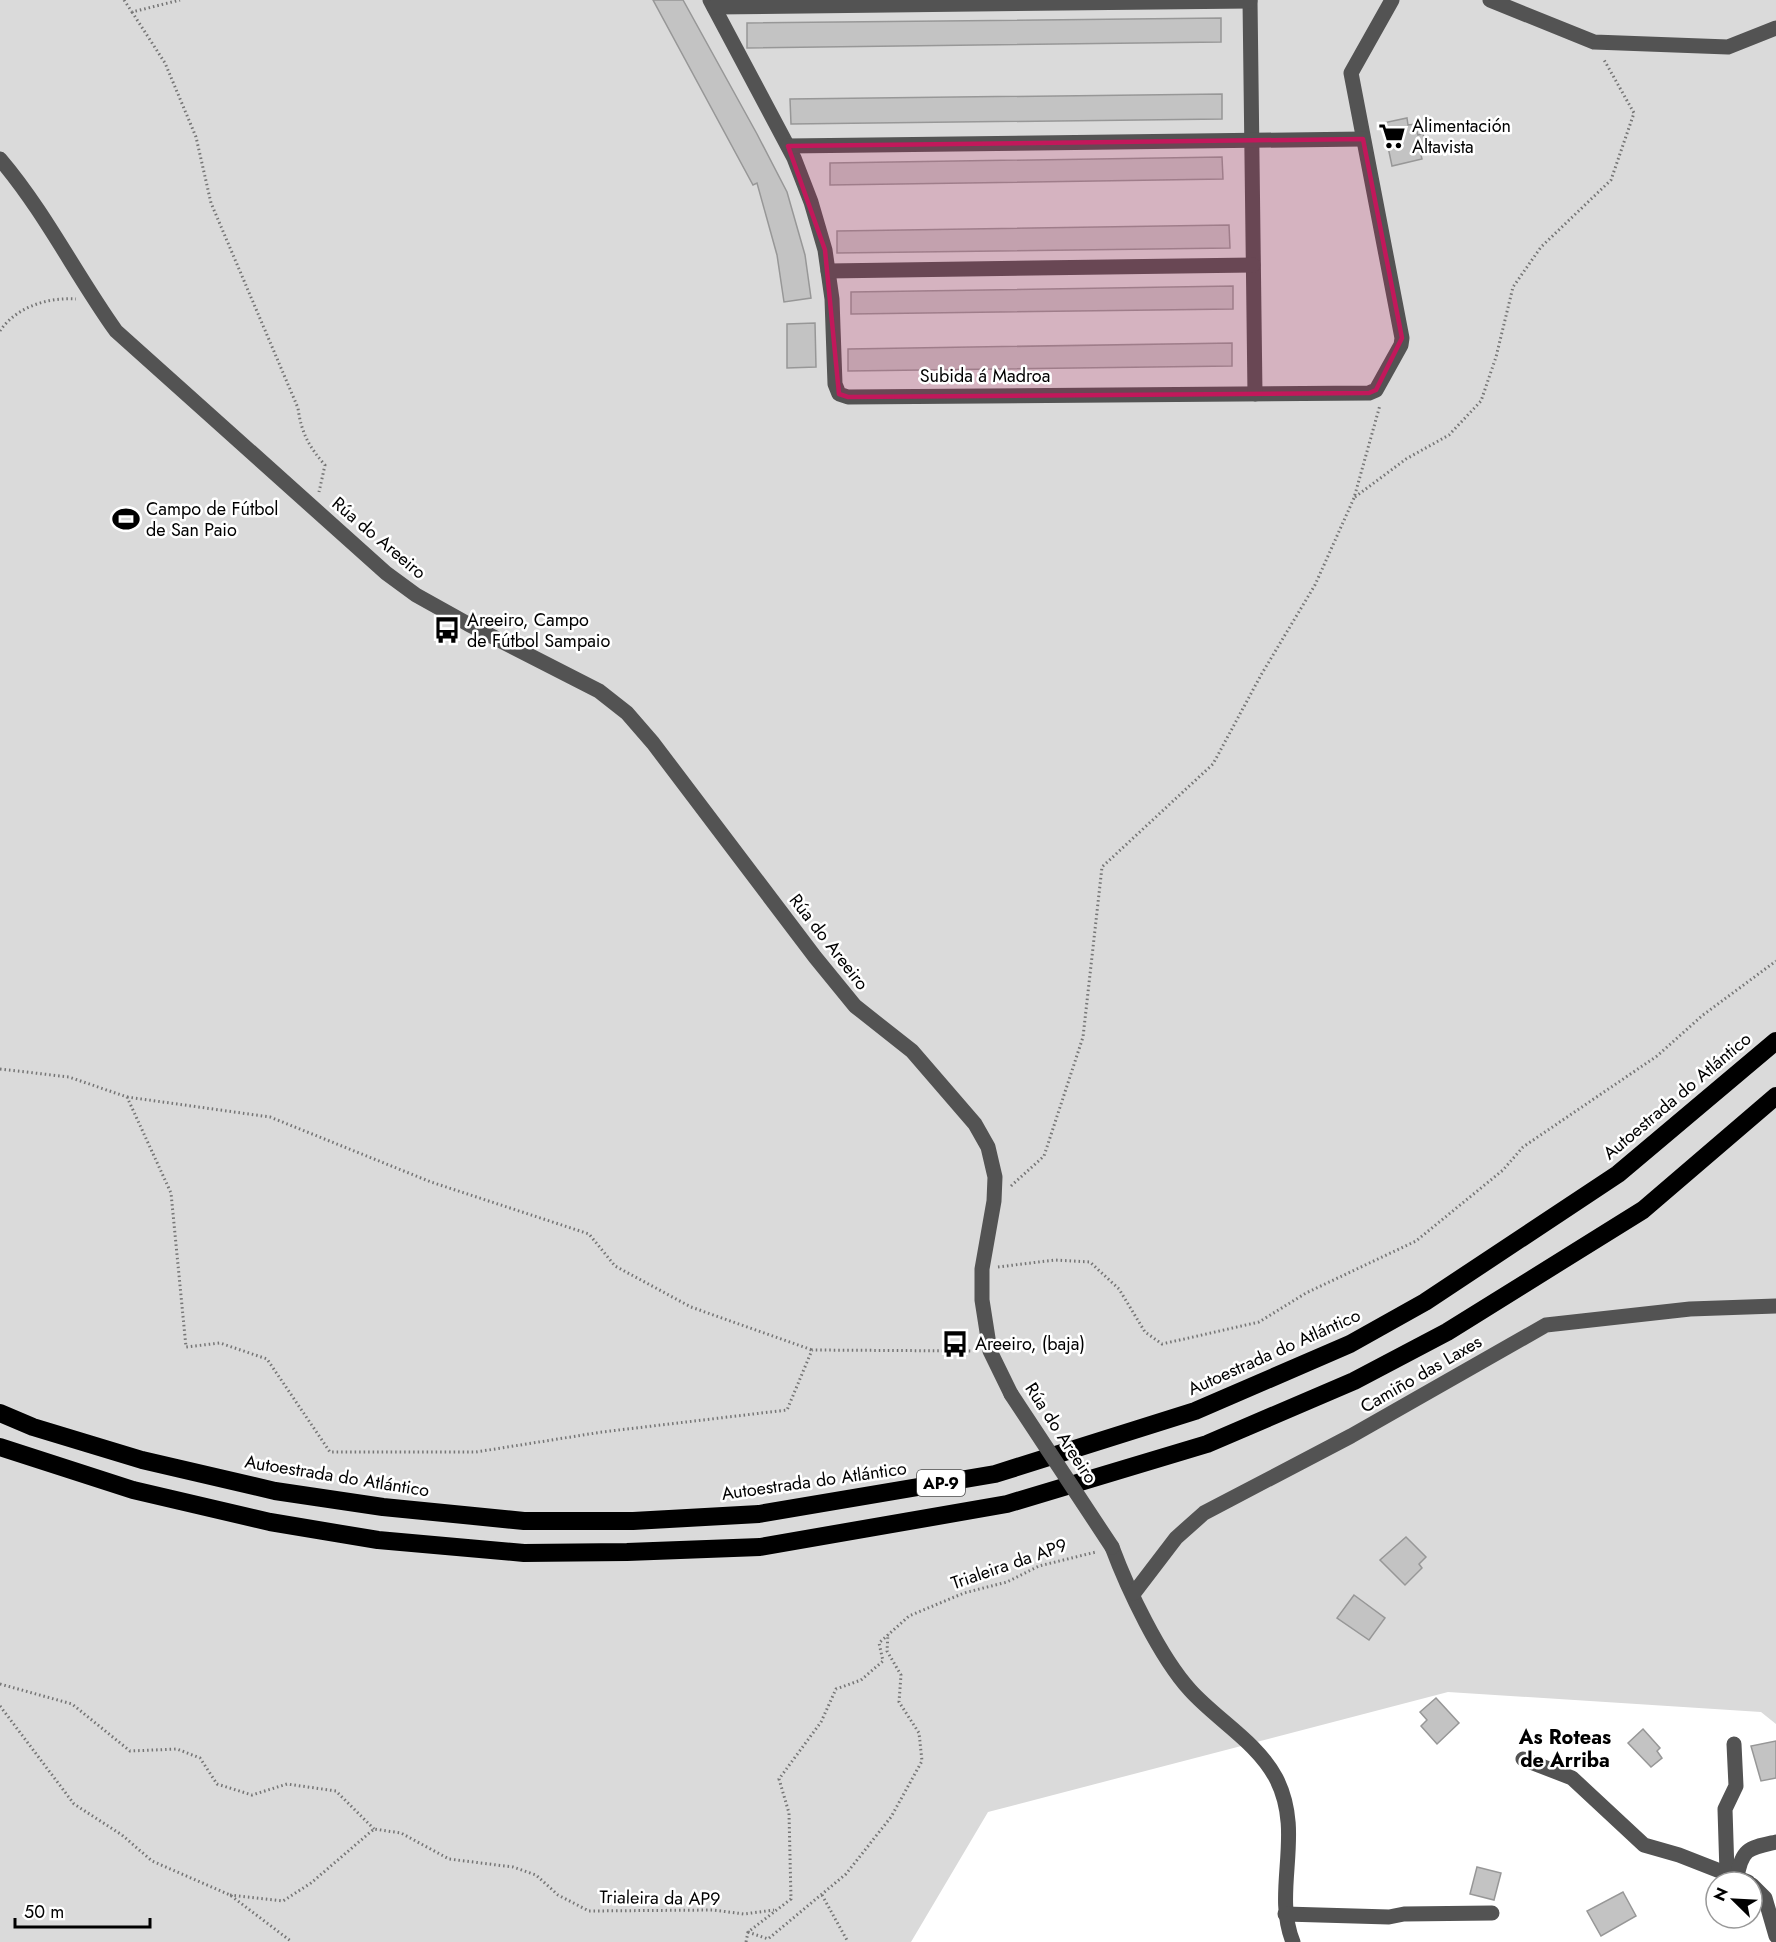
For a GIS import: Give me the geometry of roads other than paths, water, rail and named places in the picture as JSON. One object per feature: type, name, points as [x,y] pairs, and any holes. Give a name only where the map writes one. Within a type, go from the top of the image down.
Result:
[{"type":"highway","name":"Autoestrada do Atlántico","points":[[0,1413],[33,1427],[142,1460],[275,1491],[383,1507],[524,1521],[633,1521],[759,1514],[995,1474],[1195,1411],[1350,1344],[1425,1302],[1618,1174],[1776,1041]]},
{"type":"highway","name":"AP-9","points":[[0,1447],[133,1490],[270,1522],[378,1540],[524,1553],[760,1547],[1007,1504],[1207,1444],[1354,1381],[1447,1332],[1643,1210],[1776,1096]]},
{"type":"street","name":"Subida á Madroa","points":[[1255,394],[1250,0],[712,3],[788,146],[811,202],[828,271],[832,299],[836,384],[839,394],[848,397],[1255,394],[1369,393],[1376,390],[1401,345],[1402,338],[1351,73],[1392,0]]},
{"type":"street","points":[[1490,0],[1594,42],[1728,47],[1776,28]]},
{"type":"street","points":[[788,146],[1363,139]]},
{"type":"street","name":"Rúa do Areeiro","points":[[0,159],[25,189],[93,299],[116,331],[386,573],[416,595],[599,691],[627,713],[653,743],[815,957],[855,1006],[912,1051],[975,1124],[988,1147],[995,1177],[994,1201],[982,1269],[982,1300],[990,1351],[1011,1394],[1113,1548],[1167,1659],[1190,1689],[1258,1752],[1276,1778],[1290,1816],[1285,1914],[1293,1942]]},
{"type":"street","points":[[828,271],[1254,265]]},
{"type":"street","name":"Camiño das Laxes","points":[[1134,1593],[1176,1538],[1204,1513],[1351,1436],[1546,1325],[1690,1309],[1776,1306]]},
{"type":"street","points":[[1734,1744],[1736,1786],[1725,1809],[1736,1870]]},
{"type":"street","points":[[1523,1759],[1572,1778],[1644,1845],[1717,1870]]},
{"type":"street","points":[[1739,1870],[1742,1856],[1748,1849],[1776,1842]]},
{"type":"street","points":[[1764,1897],[1776,1936]]},
{"type":"street","points":[[1285,1914],[1389,1917],[1404,1914],[1492,1913]]},
{"type":"place","name":"Alimentación Altavista","points":[[1392,136]]},
{"type":"place","name":"Campo de Fútbol de San Paio","points":[[126,519]]},
{"type":"place","name":"Areeiro, Campo de Fútbol Sampaio","points":[[447,630]]},
{"type":"place","name":"Areeiro, (baja)","points":[[955,1344]]},
{"type":"district","name":"As Roteas de Arriba","points":[[1565,1748]]}]
